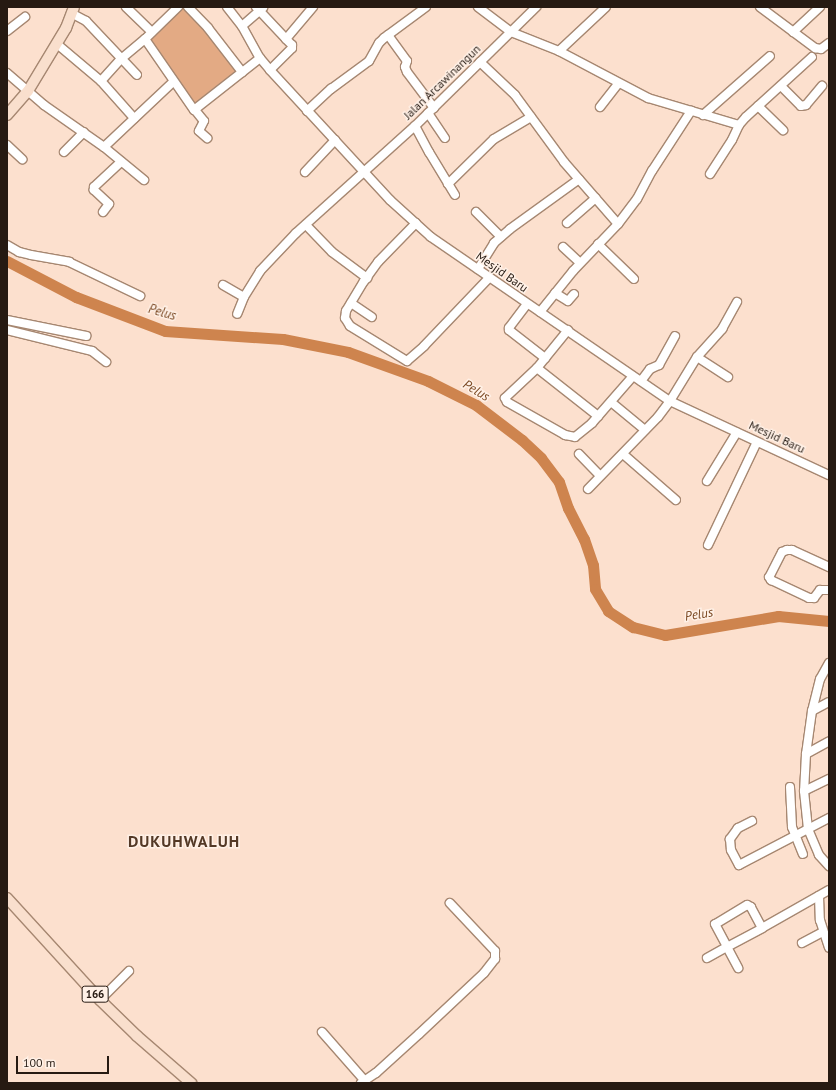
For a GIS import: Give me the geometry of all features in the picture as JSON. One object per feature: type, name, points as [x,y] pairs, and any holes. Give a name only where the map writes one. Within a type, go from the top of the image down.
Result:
[{"type":"main road","points":[[7,115],[28,91],[57,44],[73,10]]},
{"type":"main road","name":"166","points":[[7,898],[100,1000],[137,1036],[191,1083]]},
{"type":"street","points":[[126,7],[152,32]]},
{"type":"street","points":[[101,81],[121,59],[145,39],[178,7]]},
{"type":"street","points":[[188,7],[208,28],[242,72]]},
{"type":"street","name":"Mesjid Baru","points":[[227,7],[242,26],[260,58],[270,70],[363,172],[390,200],[431,237],[670,401],[829,475]]},
{"type":"street","points":[[286,39],[310,10],[300,7]]},
{"type":"street","points":[[307,111],[331,89],[369,61],[379,43],[388,35],[426,7]]},
{"type":"street","points":[[478,7],[511,32],[559,51],[618,84],[648,98],[739,125]]},
{"type":"street","name":"Jalan Arcawinangun","points":[[237,314],[244,297],[260,270],[363,172],[431,111],[536,7]]},
{"type":"street","points":[[559,51],[606,7]]},
{"type":"street","points":[[760,7],[818,50],[829,44]]},
{"type":"street","points":[[793,32],[820,7]]},
{"type":"street","points":[[242,26],[260,8],[293,47],[270,70]]},
{"type":"street","points":[[73,10],[86,21],[137,75]]},
{"type":"street","points":[[7,31],[25,17]]},
{"type":"street","points":[[388,35],[407,62],[405,67],[407,72],[431,111],[445,138]]},
{"type":"street","points":[[145,39],[173,82],[204,122],[199,130],[208,138]]},
{"type":"street","points":[[57,44],[101,81],[134,118]]},
{"type":"street","points":[[703,115],[770,56]]},
{"type":"street","points":[[710,174],[732,140],[739,125],[812,57]]},
{"type":"street","points":[[195,110],[260,58]]},
{"type":"street","points":[[480,62],[515,95],[560,157],[618,224]]},
{"type":"street","points":[[7,73],[28,91],[104,147],[144,180]]},
{"type":"street","points":[[104,147],[173,82]]},
{"type":"street","points":[[600,107],[618,84]]},
{"type":"street","points":[[781,86],[801,106],[806,104],[822,86]]},
{"type":"street","points":[[758,106],[784,130]]},
{"type":"street","points":[[540,312],[580,263],[618,224],[637,199],[652,171],[691,111]]},
{"type":"street","points":[[448,184],[494,139],[531,117]]},
{"type":"street","points":[[415,126],[455,196]]},
{"type":"street","points":[[64,152],[84,132]]},
{"type":"street","points":[[305,172],[335,140]]},
{"type":"street","points":[[7,146],[22,159]]},
{"type":"street","points":[[103,212],[109,204],[94,190],[94,187],[121,162]]},
{"type":"street","points":[[478,269],[494,243],[527,215],[579,179]]},
{"type":"street","points":[[567,223],[596,198]]},
{"type":"street","points":[[476,212],[501,237]]},
{"type":"street","points":[[416,223],[378,262],[367,278],[351,303],[345,316],[350,326],[407,361],[424,346],[490,277]]},
{"type":"street","points":[[306,225],[332,252],[367,278]]},
{"type":"street","points":[[598,244],[634,279]]},
{"type":"street","points":[[7,245],[19,252],[69,262],[140,296]]},
{"type":"street","points":[[563,247],[580,263]]},
{"type":"street","points":[[223,285],[244,297]]},
{"type":"street","points":[[556,293],[568,301],[574,294]]},
{"type":"street","points":[[588,489],[623,454],[670,401],[698,357],[722,329],[737,302]]},
{"type":"street","points":[[351,303],[372,317]]},
{"type":"street","points":[[527,304],[509,330],[545,358]]},
{"type":"street","points":[[7,320],[86,336]]},
{"type":"street","points":[[7,330],[92,352],[106,362]]},
{"type":"street","points":[[568,330],[537,368],[505,398],[507,402],[571,438],[579,435],[611,402],[633,376]]},
{"type":"street","points":[[641,381],[650,369],[659,365],[675,336]]},
{"type":"street","points":[[698,357],[728,377]]},
{"type":"street","points":[[537,368],[598,416]]},
{"type":"street","points":[[611,402],[645,430]]},
{"type":"street","points":[[707,481],[737,432]]},
{"type":"street","points":[[708,545],[757,442]]},
{"type":"street","points":[[579,454],[600,476]]},
{"type":"street","points":[[623,454],[676,500]]},
{"type":"street","points":[[829,567],[792,550],[787,550],[782,552],[768,577],[771,580],[809,598],[814,598],[820,590],[829,590]]},
{"type":"street","points":[[803,854],[800,833],[806,754],[812,711],[820,679],[829,663]]},
{"type":"street","points":[[812,711],[829,702]]},
{"type":"street","points":[[806,754],[829,741]]},
{"type":"street","points":[[804,792],[829,779]]},
{"type":"street","points":[[790,787],[791,817],[800,833],[819,855],[827,861]]},
{"type":"street","points":[[752,821],[738,828],[730,839],[731,850],[739,865],[829,818]]},
{"type":"street","points":[[707,958],[825,892]]},
{"type":"street","points":[[825,892],[823,932],[829,948]]},
{"type":"street","points":[[322,1032],[363,1082],[403,1049],[484,973],[495,959],[495,951],[450,903]]},
{"type":"street","points":[[738,968],[715,924],[747,905],[751,907],[762,928]]},
{"type":"street","points":[[802,943],[823,932]]},
{"type":"street","points":[[100,1000],[129,971]]},
{"type":"shaded area","points":[[184,7],[190,7],[242,76],[197,107],[148,39]]},
{"type":"waterway","name":"Pelus","points":[[7,261],[76,297],[165,331],[283,339],[348,352],[428,381],[476,405],[522,440],[541,458],[559,482],[568,508],[584,539],[593,565],[595,589],[608,611],[633,627],[665,635],[778,616],[829,621]]},
{"type":"district","name":"DUKUHWALUH","points":[[184,841]]}]
